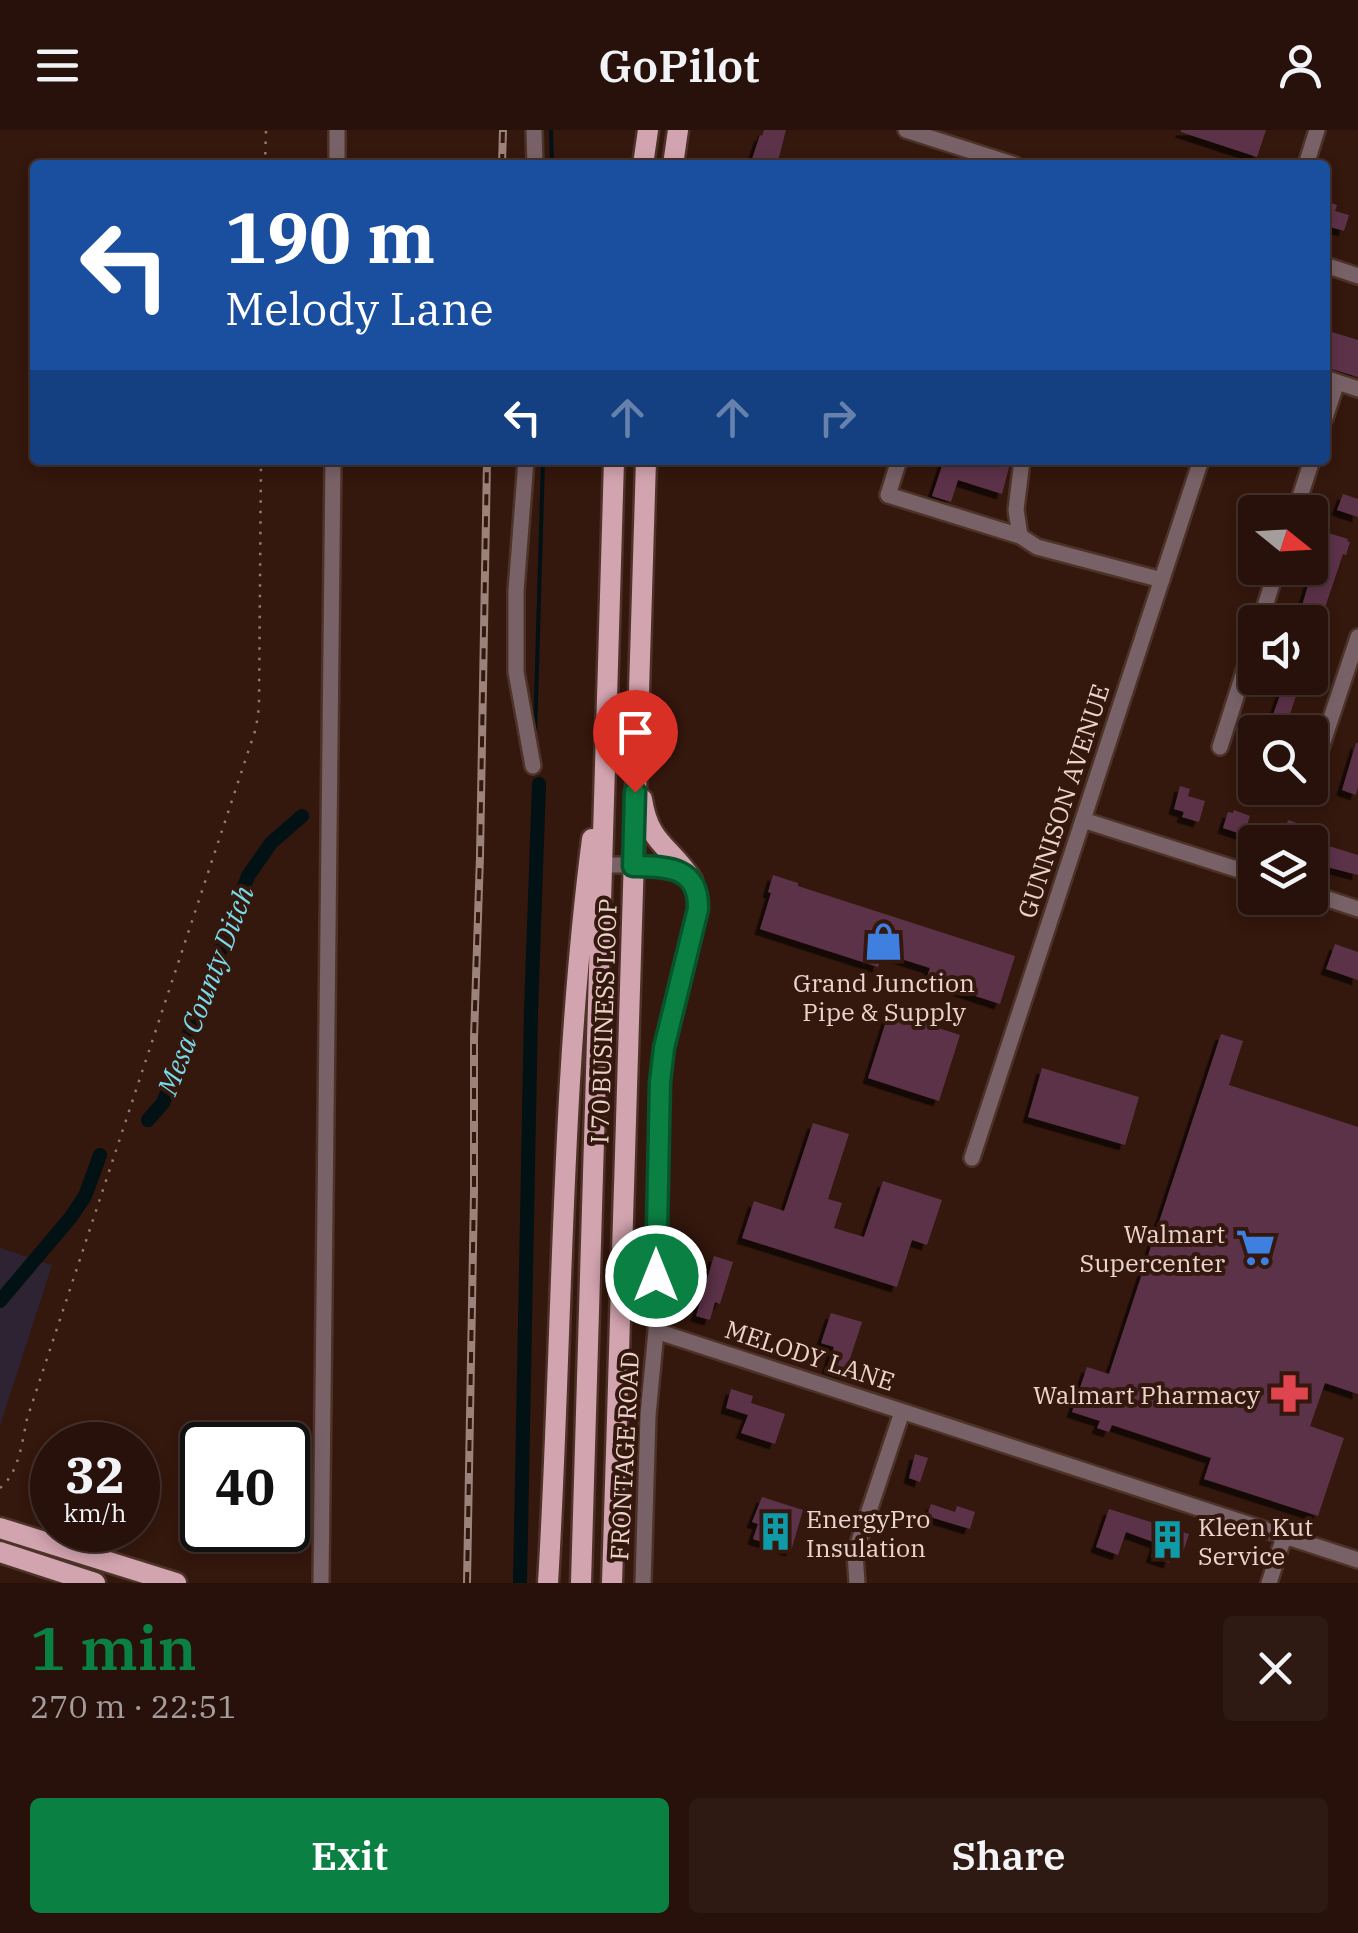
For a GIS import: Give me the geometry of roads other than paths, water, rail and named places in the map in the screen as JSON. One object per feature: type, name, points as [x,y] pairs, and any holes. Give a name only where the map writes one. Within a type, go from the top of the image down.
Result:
[{"type":"main road","points":[[644,160],[648,130]]},
{"type":"main road","points":[[675,160],[678,130]]},
{"type":"main road","name":"I 70 BUSINESS LOOP","points":[[581,1583],[614,465]]},
{"type":"main road","name":"I 70 BUSINESS LOOP","points":[[612,1583],[646,465]]},
{"type":"main road","points":[[548,1583],[569,1079],[580,936],[606,728]]},
{"type":"main road","points":[[636,756],[651,832],[692,880]]},
{"type":"main road","points":[[0,1528],[176,1583]]},
{"type":"main road","points":[[0,1552],[95,1583]]},
{"type":"street","points":[[336,160],[337,130]]},
{"type":"street","points":[[534,130],[536,160]]},
{"type":"street","points":[[906,130],[966,141],[983,160]]},
{"type":"street","points":[[1308,160],[1318,130]]},
{"type":"street","points":[[1330,267],[1358,276]]},
{"type":"street","points":[[1331,380],[1358,389]]},
{"type":"street","points":[[321,1583],[333,465]]},
{"type":"street","points":[[526,465],[516,591],[516,672],[533,766]]},
{"type":"street","points":[[897,465],[888,494],[1020,536],[1037,547],[1162,580]]},
{"type":"street","points":[[1020,536],[1016,510],[1021,465]]},
{"type":"street","name":"GUNNISON AVENUE","points":[[972,1158],[1199,465]]},
{"type":"street","points":[[1301,495],[1310,465]]},
{"type":"street","points":[[1328,729],[1358,637]]},
{"type":"street","points":[[1220,747],[1238,690]]},
{"type":"street","points":[[1083,820],[1238,870]]},
{"type":"street","points":[[602,864],[672,868],[692,880],[697,889],[698,909],[664,1048],[660,1082],[656,1331]]},
{"type":"street","points":[[1328,899],[1358,909]]},
{"type":"street","name":"MELODY LANE","points":[[656,1331],[1358,1560]]},
{"type":"street","name":"FRONTAGE ROAD","points":[[643,1583],[648,1415],[656,1331]]},
{"type":"street","points":[[857,1583],[855,1553],[902,1412]]},
{"type":"street","points":[[1269,1583],[1284,1537]]},
{"type":"waterway","points":[[551,130],[552,160]]},
{"type":"waterway","points":[[535,736],[543,465]]},
{"type":"waterway","points":[[520,1583],[539,784]]},
{"type":"waterway","name":"Mesa County Ditch","points":[[148,1120],[163,1103],[248,876],[271,843],[302,816]]},
{"type":"waterway","name":"Mesa County Ditch","points":[[0,1301],[71,1217],[85,1196],[100,1155]]},
{"type":"railway","points":[[502,160],[503,130]]},
{"type":"railway","points":[[467,1583],[487,465]]},
{"type":"place","name":"Grand Junction Pipe & Supply","points":[[884,941]]},
{"type":"place","name":"Walmart Supercenter","points":[[1255,1247]]},
{"type":"place","name":"Walmart Pharmacy","points":[[1290,1394]]},
{"type":"place","name":"EnergyPro Insulation","points":[[776,1532]]},
{"type":"place","name":"Kleen Kut Service","points":[[1168,1540]]}]
